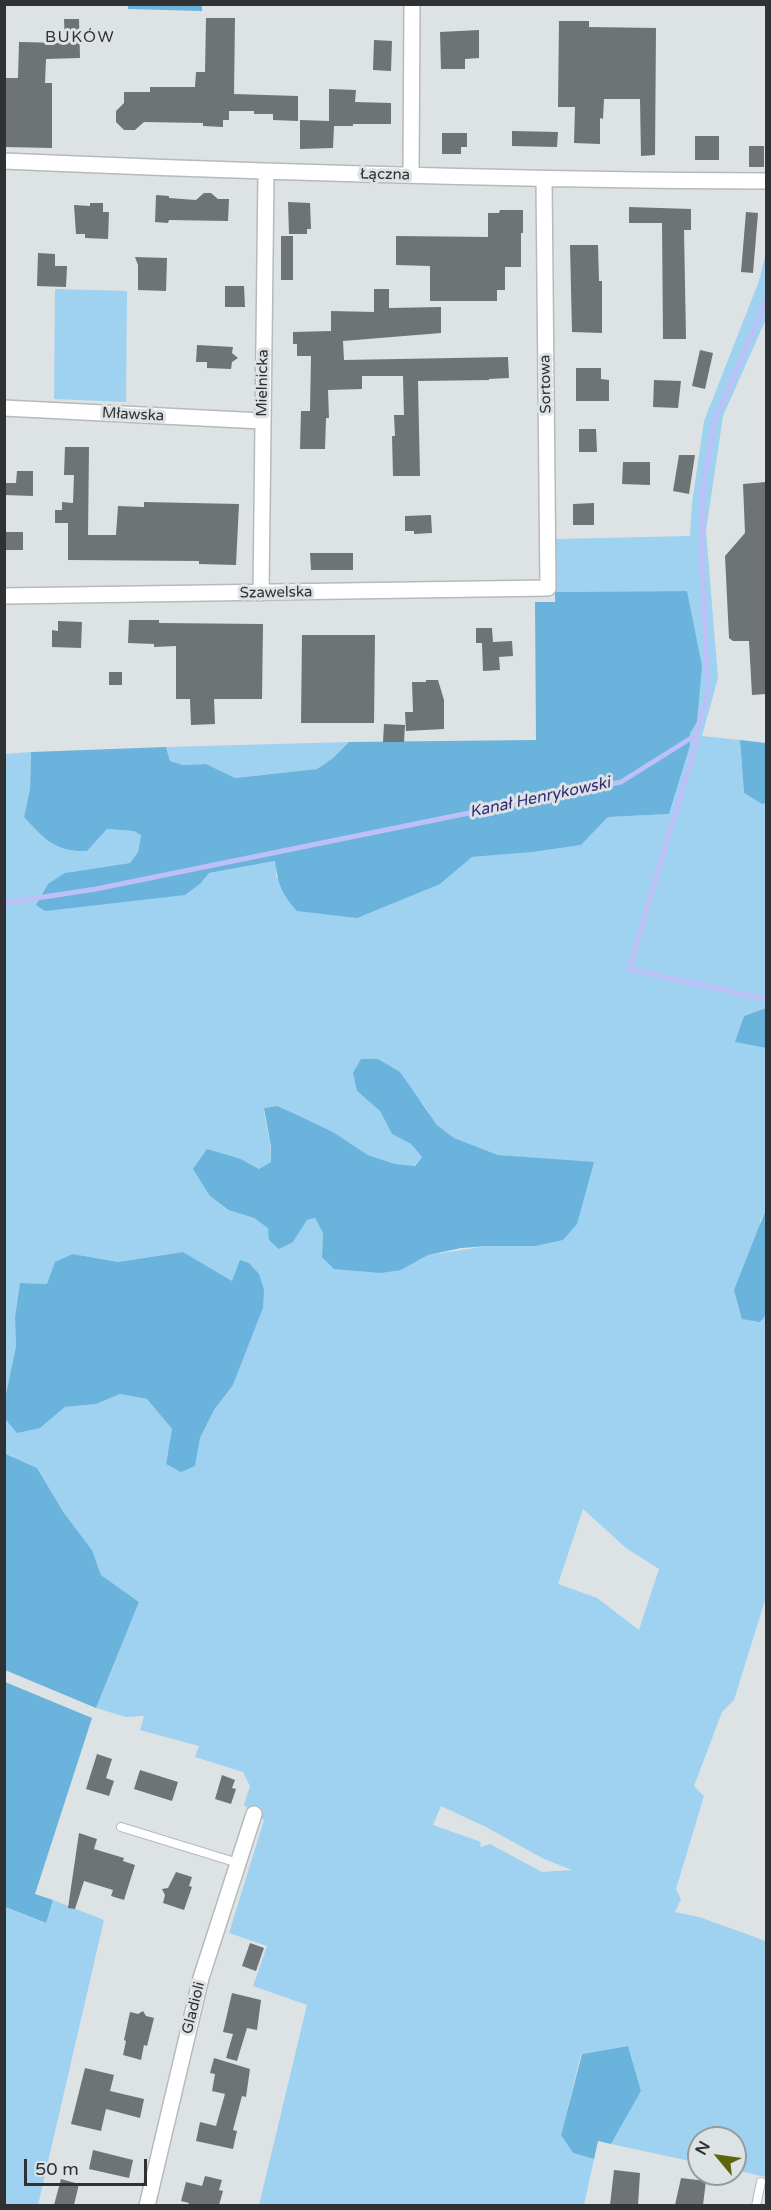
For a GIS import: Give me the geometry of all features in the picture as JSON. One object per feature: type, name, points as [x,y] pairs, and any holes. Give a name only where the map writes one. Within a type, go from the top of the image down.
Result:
[{"type":"street","points":[[411,175],[412,4]]},
{"type":"street","name":"Łączna","points":[[4,161],[266,173],[544,180],[766,181]]},
{"type":"street","name":"Mielnicka","points":[[261,593],[266,173]]},
{"type":"street","name":"Sortowa","points":[[544,180],[548,588]]},
{"type":"street","name":"Mławska","points":[[4,408],[262,421]]},
{"type":"street","name":"Szawelska","points":[[4,596],[548,588]]},
{"type":"street","name":"Gladioli","points":[[147,2205],[201,1978],[254,1814]]},
{"type":"lane","points":[[121,1827],[238,1863]]},
{"type":"lane","points":[[756,2205],[761,2182]]},
{"type":"shaded area","points":[[128,5],[202,5],[202,11],[128,9]]},
{"type":"shaded area","points":[[766,252],[766,319],[723,416],[706,531],[718,678],[702,736],[740,740],[744,793],[762,804],[766,803],[766,1008],[744,1016],[736,1042],[766,1048],[766,1209],[760,1221],[760,1322],[766,1315],[766,1597],[734,1700],[722,1712],[694,1786],[704,1796],[676,1889],[681,1899],[675,1912],[699,1917],[766,1941],[766,2177],[747,2173],[747,2126],[687,2126],[687,2160],[611,2144],[641,2091],[628,2046],[581,2054],[561,2135],[573,2153],[594,2159],[584,2205],[259,2205],[307,2005],[253,1986],[267,1946],[229,1933],[264,1820],[244,1805],[250,1786],[243,1772],[195,1757],[199,1746],[140,1730],[144,1716],[126,1717],[96,1708],[139,1602],[101,1575],[92,1550],[64,1513],[37,1468],[5,1453],[5,754],[31,752],[30,789],[24,817],[51,843],[66,849],[87,851],[107,829],[134,831],[141,834],[138,852],[130,863],[65,873],[201,883],[209,873],[276,861],[276,878],[440,884],[472,857],[581,845],[608,817],[669,814],[690,746],[690,734],[697,722],[687,591],[555,592],[556,539],[690,536],[692,503],[704,421],[759,281]],"holes":[[[357,1091],[421,1101],[437,1125],[454,1138],[498,1155],[594,1163],[488,1246],[428,1255],[401,1270],[322,1257],[323,1233],[315,1218],[307,1220],[293,1242],[254,1218],[227,1210],[210,1196],[241,1159],[259,1169],[271,1162],[264,1108],[277,1106],[333,1132],[368,1155],[395,1164],[414,1166],[422,1157],[411,1144],[392,1134],[380,1111]],[[183,1252],[233,1282],[263,1308],[233,1385],[214,1410],[200,1438],[194,1467],[166,1464],[172,1429],[147,1399],[120,1394],[96,1404],[65,1407],[40,1428],[6,1394],[16,1346],[15,1317],[20,1283],[47,1284],[73,1254],[118,1262]],[[583,1509],[626,1548],[659,1569],[639,1630],[597,1598],[558,1584]],[[441,1806],[486,1827],[544,1859],[572,1870],[542,1872],[490,1844],[480,1847],[481,1842],[433,1825]]]},
{"type":"shaded area","points":[[55,289],[127,291],[126,402],[54,399]]},
{"type":"shaded area","points":[[687,591],[702,666],[697,722],[690,734],[690,746],[669,814],[608,817],[581,845],[472,857],[440,884],[357,918],[297,911],[281,888],[275,861],[209,873],[201,883],[185,895],[45,911],[36,905],[48,884],[65,873],[130,863],[138,852],[141,835],[134,831],[107,829],[87,851],[66,849],[44,838],[24,817],[30,789],[31,752],[166,747],[170,761],[183,765],[206,764],[235,778],[317,769],[333,758],[349,742],[536,740],[535,602],[555,602],[555,592]]},
{"type":"shaded area","points":[[740,740],[766,743],[766,803],[762,804],[744,793]]},
{"type":"shaded area","points":[[349,742],[333,758],[317,769],[234,778],[206,764],[183,765],[170,761],[166,747]]},
{"type":"shaded area","points":[[766,1008],[766,1048],[735,1042],[744,1016]]},
{"type":"shaded area","points":[[361,1059],[378,1059],[400,1072],[437,1125],[454,1138],[498,1155],[594,1162],[577,1224],[563,1240],[535,1246],[461,1248],[428,1255],[401,1270],[381,1273],[334,1269],[322,1257],[323,1233],[315,1218],[307,1220],[293,1242],[279,1249],[269,1240],[268,1228],[254,1218],[228,1210],[210,1196],[193,1169],[207,1149],[241,1159],[259,1169],[271,1162],[271,1147],[264,1108],[277,1106],[333,1132],[368,1155],[395,1164],[415,1166],[422,1157],[411,1144],[392,1134],[380,1111],[357,1091],[353,1073]]},
{"type":"shaded area","points":[[766,1209],[766,1315],[760,1322],[742,1319],[734,1290]]},
{"type":"shaded area","points":[[183,1252],[232,1281],[240,1260],[249,1263],[259,1274],[264,1290],[263,1308],[233,1385],[214,1410],[200,1438],[195,1466],[181,1472],[166,1464],[172,1429],[147,1399],[120,1394],[96,1404],[65,1407],[40,1428],[17,1433],[6,1420],[6,1394],[16,1346],[15,1317],[20,1283],[47,1284],[55,1262],[73,1254],[118,1262]]},
{"type":"shaded area","points":[[4,1453],[37,1468],[64,1513],[92,1550],[101,1575],[139,1602],[96,1708],[5,1670]]},
{"type":"shaded area","points":[[5,1682],[92,1718],[35,1894],[53,1900],[46,1923],[5,1907]]},
{"type":"shaded area","points":[[53,1900],[104,1920],[38,2205],[5,2205],[4,1907],[45,1923]]},
{"type":"shaded area","points":[[628,2046],[641,2091],[611,2144],[598,2141],[594,2159],[573,2153],[561,2135],[582,2054]]},
{"type":"building","points":[[206,18],[235,18],[234,94],[298,96],[298,121],[273,120],[273,114],[254,114],[254,111],[229,111],[229,120],[223,120],[223,127],[203,126],[203,123],[144,122],[135,130],[124,130],[116,122],[116,111],[124,103],[124,92],[150,92],[150,87],[195,87],[196,72],[205,72]]},
{"type":"building","points":[[64,19],[79,19],[80,58],[46,59],[45,83],[52,83],[52,148],[4,147],[4,78],[18,78],[19,42],[65,43]]},
{"type":"building","points":[[559,21],[589,21],[589,27],[656,28],[655,155],[641,156],[640,99],[604,99],[603,119],[600,118],[600,144],[574,143],[575,107],[558,107]]},
{"type":"building","points":[[479,30],[479,58],[465,59],[465,69],[441,69],[440,32]]},
{"type":"building","points":[[374,40],[392,41],[391,71],[373,70]]},
{"type":"building","points":[[329,89],[356,90],[355,102],[391,103],[391,124],[334,126],[333,148],[300,149],[300,120],[329,121]]},
{"type":"building","points":[[512,131],[558,132],[557,147],[512,146]]},
{"type":"building","points":[[442,133],[467,133],[467,147],[461,147],[461,154],[442,154]]},
{"type":"building","points":[[695,136],[719,136],[719,160],[695,160]]},
{"type":"building","points":[[749,146],[764,146],[764,167],[749,167]]},
{"type":"building","points":[[204,193],[211,193],[218,199],[229,199],[228,221],[169,220],[168,223],[155,222],[156,195],[196,200]]},
{"type":"building","points":[[288,202],[310,203],[311,229],[307,229],[307,234],[289,234]]},
{"type":"building","points":[[90,203],[103,203],[103,212],[109,212],[108,239],[85,238],[85,234],[76,234],[74,205],[90,206]]},
{"type":"building","points":[[629,207],[691,209],[691,230],[684,230],[686,339],[663,339],[662,223],[629,223]]},
{"type":"building","points":[[500,210],[523,210],[523,233],[521,233],[521,267],[505,267],[505,290],[497,290],[497,301],[430,301],[430,266],[396,265],[396,236],[488,237],[488,213],[499,213]]},
{"type":"building","points":[[746,212],[758,213],[753,273],[741,272]]},
{"type":"building","points":[[281,236],[293,236],[293,280],[281,280]]},
{"type":"building","points":[[570,245],[598,245],[599,281],[602,281],[602,333],[572,332]]},
{"type":"building","points":[[38,253],[55,254],[55,266],[67,266],[66,287],[37,286]]},
{"type":"building","points":[[135,257],[167,258],[166,291],[138,290],[138,265]]},
{"type":"building","points":[[225,286],[244,286],[245,307],[225,307]]},
{"type":"building","points":[[374,289],[389,289],[389,308],[441,307],[441,333],[343,341],[344,360],[508,357],[509,378],[418,381],[420,476],[393,476],[394,415],[404,415],[403,376],[362,376],[362,389],[328,390],[329,418],[326,418],[325,449],[300,449],[301,411],[310,411],[311,356],[297,356],[297,344],[293,344],[293,332],[331,331],[331,311],[374,312]]},
{"type":"building","points":[[197,345],[233,347],[232,353],[238,358],[232,362],[231,369],[207,368],[207,362],[196,362]]},
{"type":"building","points":[[700,350],[713,353],[705,389],[692,386]]},
{"type":"building","points":[[576,368],[601,368],[601,379],[609,380],[609,401],[576,401]]},
{"type":"building","points":[[654,380],[681,381],[678,408],[653,407]]},
{"type":"building","points":[[579,429],[596,429],[597,452],[579,452]]},
{"type":"building","points":[[65,447],[89,447],[88,535],[116,535],[118,506],[144,507],[144,502],[239,504],[236,565],[199,564],[199,561],[68,560],[68,523],[55,523],[55,510],[62,510],[62,502],[73,503],[74,475],[64,475]]},
{"type":"building","points":[[679,455],[695,455],[689,494],[673,491]]},
{"type":"building","points":[[623,462],[650,462],[650,485],[622,484]]},
{"type":"building","points":[[17,471],[33,471],[33,496],[4,495],[4,483],[16,483]]},
{"type":"building","points":[[766,482],[766,694],[752,695],[749,641],[733,641],[729,638],[725,556],[745,533],[743,484]]},
{"type":"building","points":[[594,503],[594,525],[573,525],[573,504]]},
{"type":"building","points":[[431,515],[432,533],[414,534],[414,531],[405,531],[405,516]]},
{"type":"building","points":[[4,532],[23,532],[23,550],[4,550]]},
{"type":"building","points":[[310,553],[353,553],[353,570],[311,570]]},
{"type":"building","points":[[129,620],[159,620],[159,623],[263,624],[262,699],[214,699],[215,724],[191,725],[190,699],[176,699],[176,646],[154,647],[154,644],[128,643]]},
{"type":"building","points":[[58,621],[82,622],[81,648],[52,647],[52,630],[58,631]]},
{"type":"building","points":[[476,628],[492,628],[493,642],[512,641],[513,656],[499,657],[500,670],[483,671],[482,643],[476,643]]},
{"type":"building","points":[[302,635],[375,635],[374,723],[301,723]]},
{"type":"building","points":[[109,672],[122,672],[122,685],[109,685]]},
{"type":"building","points":[[426,680],[438,680],[444,700],[444,729],[406,731],[405,712],[413,712],[412,682],[426,682]]},
{"type":"building","points":[[384,724],[405,725],[404,742],[383,742]]},
{"type":"building","points":[[97,1754],[112,1759],[106,1778],[114,1781],[109,1796],[86,1789]]},
{"type":"building","points":[[140,1770],[178,1782],[172,1801],[134,1789]]},
{"type":"building","points":[[222,1775],[235,1780],[232,1788],[236,1789],[231,1804],[215,1799]]},
{"type":"building","points":[[79,1833],[97,1839],[94,1849],[124,1858],[123,1861],[135,1865],[124,1900],[111,1896],[113,1890],[84,1881],[75,1909],[68,1908]]},
{"type":"building","points":[[176,1872],[192,1877],[189,1886],[192,1887],[184,1910],[163,1903],[165,1895],[162,1889],[168,1888]]},
{"type":"building","points":[[250,1943],[264,1948],[256,1971],[242,1966]]},
{"type":"building","points":[[232,1993],[261,2000],[257,2030],[247,2028],[237,2061],[226,2058],[233,2034],[223,2032]]},
{"type":"building","points":[[143,2011],[146,2016],[154,2018],[141,2060],[123,2055],[130,2012],[138,2014]]},
{"type":"building","points":[[214,2058],[250,2069],[246,2097],[242,2096],[233,2130],[237,2131],[233,2149],[196,2141],[200,2122],[216,2126],[225,2094],[212,2091],[215,2074],[210,2073]]},
{"type":"building","points":[[85,2068],[114,2075],[110,2091],[144,2099],[140,2118],[106,2109],[101,2131],[71,2124]]},
{"type":"building","points":[[93,2150],[133,2160],[129,2178],[89,2169]]},
{"type":"building","points":[[614,2170],[640,2173],[638,2205],[610,2205]]},
{"type":"building","points":[[205,2176],[222,2180],[219,2190],[223,2191],[219,2205],[188,2205],[189,2203],[181,2201],[186,2182],[202,2186]]},
{"type":"building","points":[[681,2178],[687,2179],[687,2186],[705,2186],[703,2205],[675,2205]]},
{"type":"building","points":[[61,2179],[79,2184],[74,2205],[54,2205]]},
{"type":"waterway","name":"Kanał Henrykowski","points":[[4,903],[96,889],[621,782],[696,735],[708,692],[702,559],[703,488],[715,420],[766,302]]},
{"type":"waterway","points":[[696,735],[696,743],[629,969],[766,999]]},
{"type":"district","name":"BUKÓW","points":[[80,38]]}]
